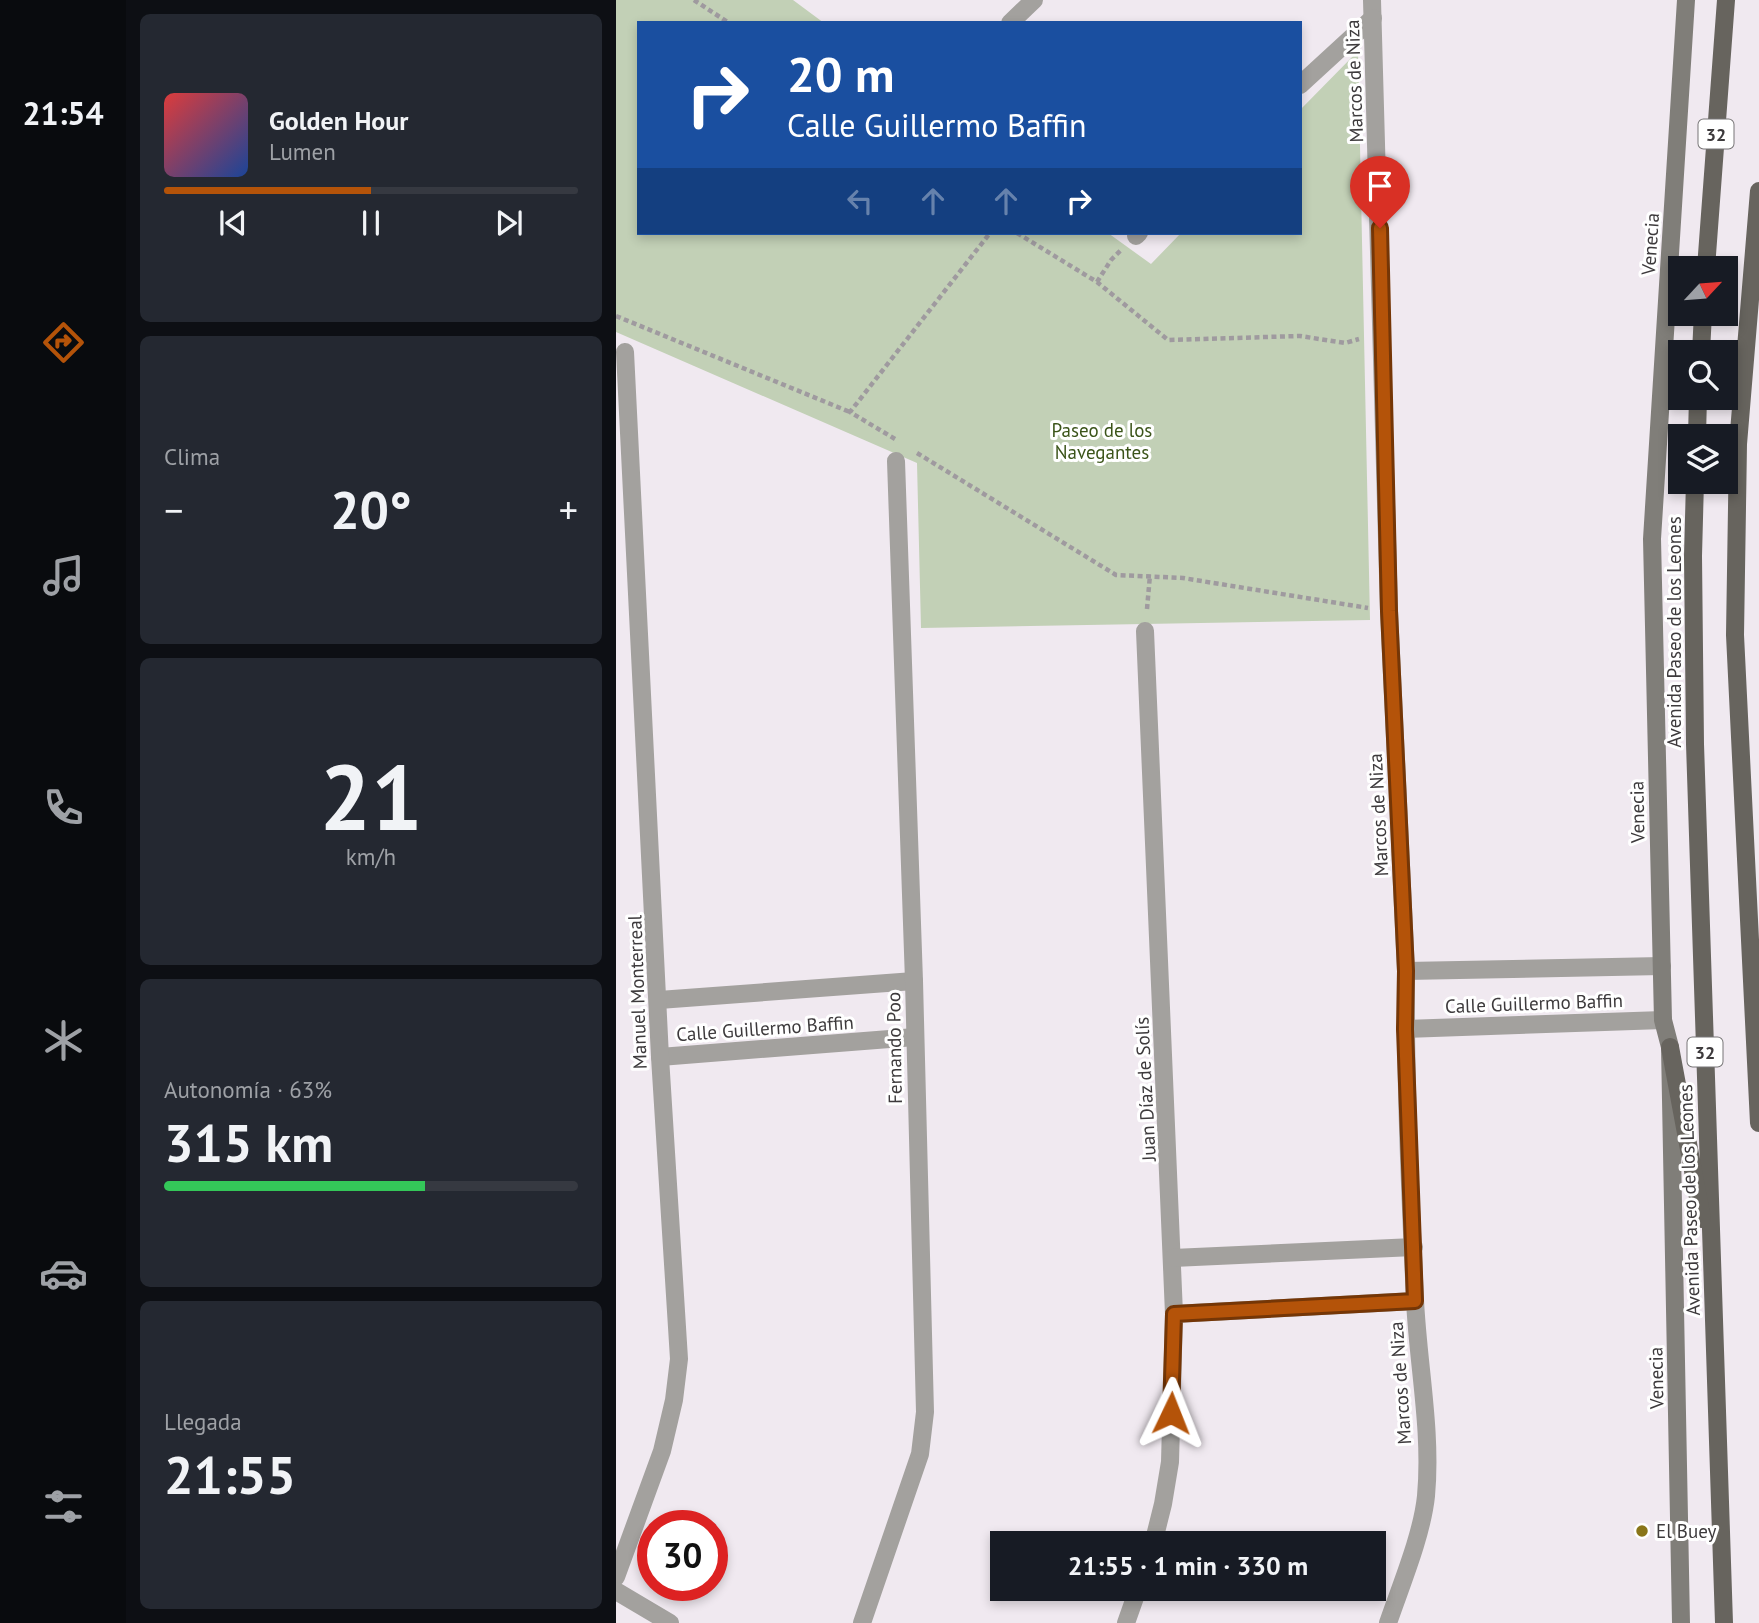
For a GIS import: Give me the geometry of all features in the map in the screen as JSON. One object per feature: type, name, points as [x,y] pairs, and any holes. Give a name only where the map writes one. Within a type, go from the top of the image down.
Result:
[{"type":"main road","name":"32","points":[[1707,256],[1726,0]]},
{"type":"main road","points":[[1759,191],[1738,443],[1735,635],[1759,1121]]},
{"type":"main road","name":"Avenida Paseo de los Leones","points":[[1695,494],[1695,744],[1724,1623]]},
{"type":"main road","points":[[1670,1047],[1712,1278]]},
{"type":"street","points":[[1012,21],[1034,0]]},
{"type":"street","name":"Marcos de Niza","points":[[1372,0],[1389,611],[1406,971],[1405,1029],[1415,1301],[1428,1469],[1426,1499],[1419,1527],[1388,1623]]},
{"type":"street","name":"Venecia","points":[[1681,1623],[1670,1047],[1663,1020],[1652,539],[1686,0]]},
{"type":"street","points":[[1302,83],[1373,19]]},
{"type":"street","name":"Manuel Monterreal","points":[[616,1577],[662,1451],[674,1400],[679,1359],[660,1057],[625,352]]},
{"type":"street","name":"Fernando Poo","points":[[862,1623],[920,1454],[925,1412],[914,981],[896,461]]},
{"type":"street","name":"Juan Díaz de Solís","points":[[1145,631],[1174,1258],[1170,1462],[1156,1531]]},
{"type":"street","name":"Calle Guillermo Baffin","points":[[1406,971],[1662,966]]},
{"type":"street","name":"Calle Guillermo Baffin","points":[[659,1000],[914,981]]},
{"type":"street","name":"Calle Guillermo Baffin","points":[[1405,1029],[1663,1020]]},
{"type":"street","name":"Calle Guillermo Baffin","points":[[660,1057],[915,1037]]},
{"type":"street","points":[[1174,1258],[1414,1247]]},
{"type":"street","points":[[1174,1314],[1415,1301]]},
{"type":"street","points":[[616,1591],[670,1623]]},
{"type":"street","points":[[1126,1623],[1134,1601]]},
{"type":"path","points":[[694,0],[726,21]]},
{"type":"path","points":[[850,412],[988,235]]},
{"type":"path","points":[[1020,235],[1097,282],[1168,340],[1300,336],[1345,342]]},
{"type":"path","points":[[1097,282],[1111,260],[1136,235]]},
{"type":"path","points":[[616,316],[850,412],[904,444]]},
{"type":"path","points":[[916,452],[1116,575],[1183,578],[1389,611]]},
{"type":"path","points":[[1145,631],[1150,575]]},
{"type":"green space","name":"Paseo de los Navegantes","points":[[616,0],[793,0],[821,21],[637,21],[637,235],[1111,235],[1151,264],[1179,235],[1302,235],[1302,108],[1358,51],[1370,620],[921,628],[917,463],[616,332]]},
{"type":"place","name":"El Buey","points":[[1642,1531]]},
{"type":"route","points":[[1171,1413],[1174,1314],[1415,1301],[1405,1029],[1406,971],[1389,611],[1380,228]]}]
